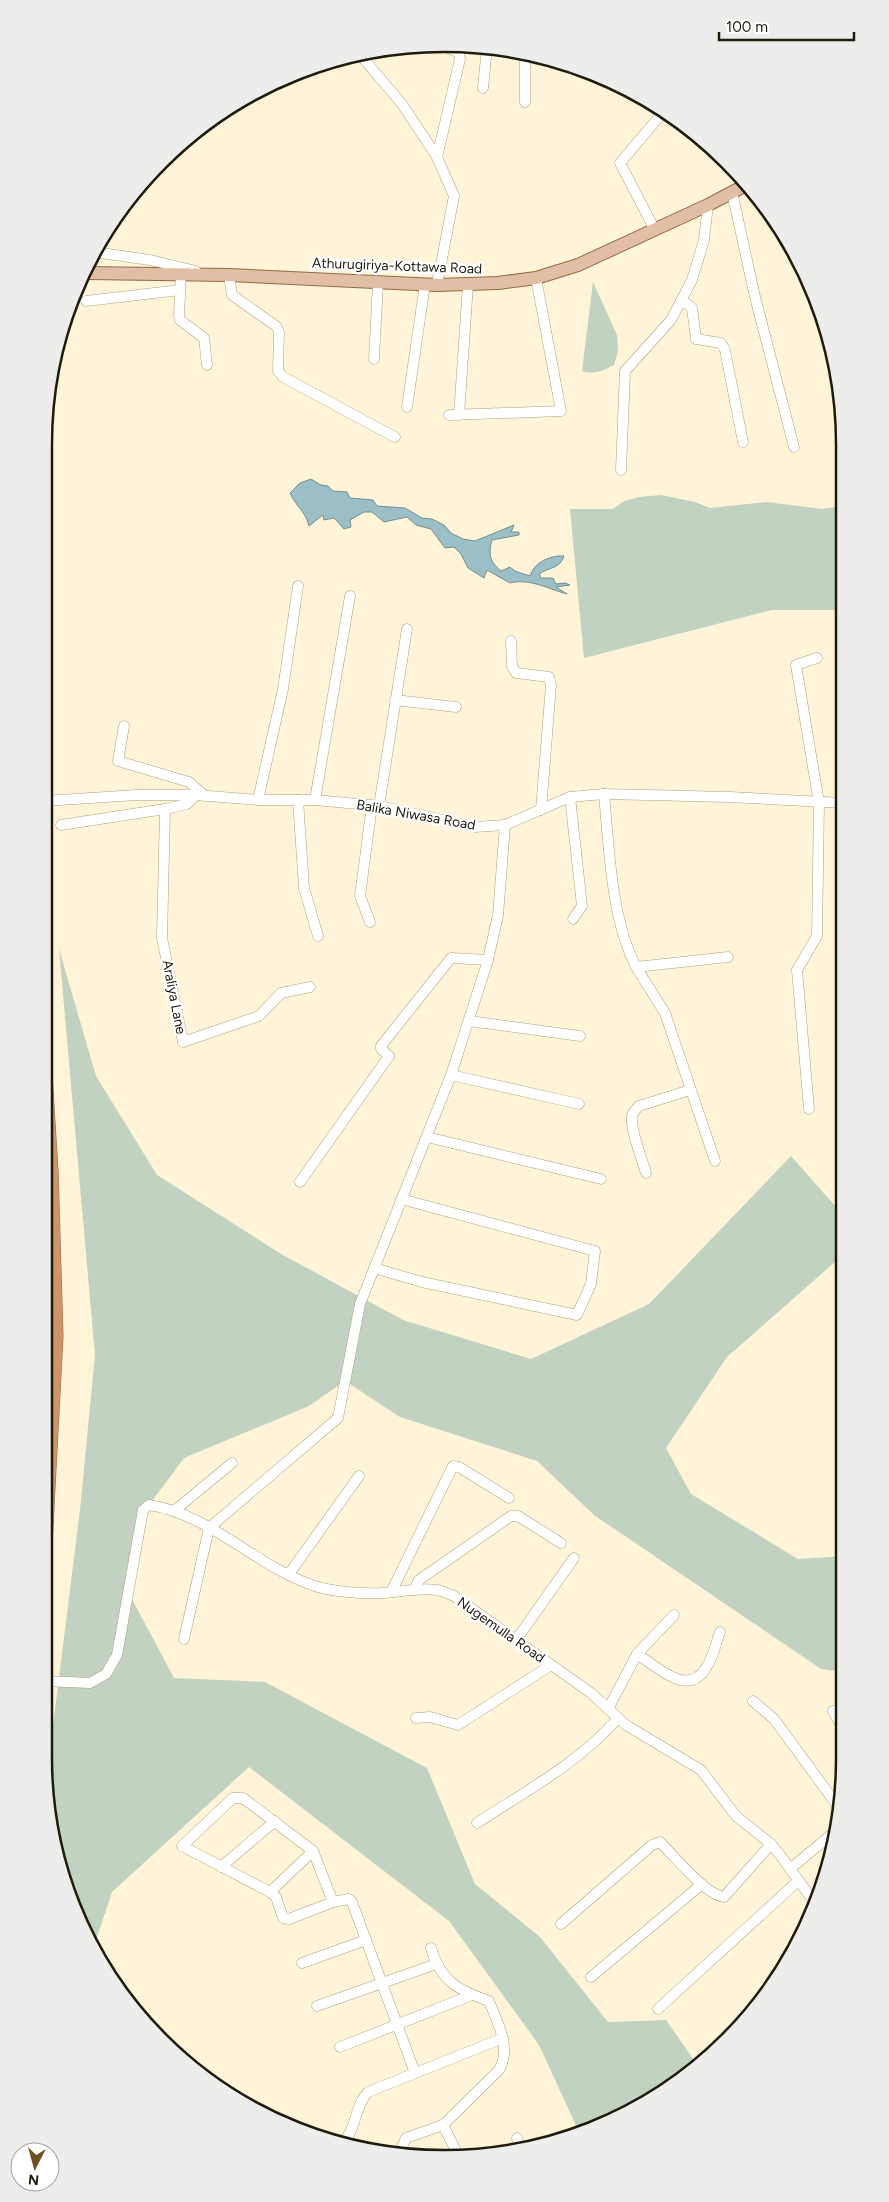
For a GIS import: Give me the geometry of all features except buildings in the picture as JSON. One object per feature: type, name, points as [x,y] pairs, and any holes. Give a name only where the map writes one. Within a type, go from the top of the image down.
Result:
[{"type":"highway","points":[[52,1189],[56,1336],[52,1412]]},
{"type":"main road","name":"Athurugiriya-Kottawa Road","points":[[92,273],[229,275],[468,285],[498,283],[536,278],[578,265],[708,205],[740,188]]},
{"type":"street","points":[[437,157],[460,59],[458,53]]},
{"type":"street","points":[[483,88],[486,55]]},
{"type":"street","points":[[365,61],[402,104],[437,157],[454,196],[431,284],[407,406]]},
{"type":"street","points":[[524,61],[525,102]]},
{"type":"street","points":[[655,230],[620,164],[659,117]]},
{"type":"street","points":[[732,192],[755,297],[794,447]]},
{"type":"street","points":[[621,470],[625,371],[671,320],[692,280],[704,240],[708,205]]},
{"type":"street","points":[[102,253],[150,260],[211,275]]},
{"type":"street","points":[[181,274],[178,312],[180,320],[204,338],[207,365]]},
{"type":"street","points":[[229,275],[232,295],[276,326],[279,332],[278,371],[283,376],[291,383],[395,437]]},
{"type":"street","points":[[468,285],[454,415],[561,411],[536,278]]},
{"type":"street","points":[[374,359],[378,282]]},
{"type":"street","points":[[86,301],[180,290]]},
{"type":"street","points":[[682,300],[692,308],[696,338],[721,343],[725,350],[743,442]]},
{"type":"street","points":[[258,800],[283,689],[298,586]]},
{"type":"street","points":[[315,800],[350,596]]},
{"type":"street","points":[[370,922],[360,896],[407,628]]},
{"type":"street","points":[[511,641],[512,666],[516,673],[549,677],[551,685],[540,810]]},
{"type":"street","points":[[809,1109],[797,970],[817,936],[819,803],[796,665],[817,658]]},
{"type":"street","points":[[395,700],[456,707]]},
{"type":"street","points":[[61,825],[165,809],[187,804],[201,796],[189,782],[118,762],[124,726]]},
{"type":"street","points":[[604,794],[614,888],[629,953],[665,1013],[714,1161]]},
{"type":"street","name":"Balika Niwasa Road","points":[[52,801],[137,795],[201,796],[258,800],[315,800],[375,805],[475,827],[506,825],[570,797],[604,794],[730,797],[836,803]]},
{"type":"street","points":[[570,797],[582,906],[573,919]]},
{"type":"street","points":[[298,800],[304,888],[318,936]]},
{"type":"street","name":"Araliya Lane","points":[[165,809],[162,938],[183,1042],[259,1016],[281,993],[310,987]]},
{"type":"street","points":[[184,1639],[209,1528],[338,1418],[360,1304],[451,1075],[488,960],[498,915],[506,825]]},
{"type":"street","points":[[636,967],[728,957]]},
{"type":"street","points":[[300,1182],[389,1056],[381,1049],[381,1046],[451,958],[488,960]]},
{"type":"street","points":[[469,1021],[580,1036]]},
{"type":"street","points":[[451,1075],[579,1104]]},
{"type":"street","points":[[646,1173],[633,1125],[632,1116],[635,1110],[639,1106],[690,1090]]},
{"type":"street","points":[[427,1137],[601,1179]]},
{"type":"street","points":[[374,1268],[422,1282],[577,1315],[591,1284],[595,1251],[401,1199]]},
{"type":"street","points":[[174,1511],[232,1463]]},
{"type":"street","points":[[391,1592],[453,1466],[459,1466],[510,1498]]},
{"type":"street","points":[[289,1574],[359,1476]]},
{"type":"street","name":"Nugemulla Road","points":[[52,1682],[90,1684],[106,1674],[117,1655],[143,1510],[149,1505],[164,1507],[226,1536],[289,1574],[312,1585],[339,1590],[391,1592],[437,1590],[454,1596],[591,1694],[626,1725],[701,1770],[736,1816],[771,1844],[811,1898]]},
{"type":"street","points":[[414,1590],[420,1580],[511,1516],[518,1516],[560,1543]]},
{"type":"street","points":[[516,1640],[574,1558]]},
{"type":"street","points":[[608,1709],[638,1654],[674,1614]]},
{"type":"street","points":[[638,1654],[681,1682],[690,1682],[700,1677],[707,1667],[720,1632]]},
{"type":"street","points":[[416,1718],[430,1717],[458,1725],[551,1665]]},
{"type":"street","points":[[753,1701],[774,1718],[834,1801]]},
{"type":"street","points":[[833,1711],[836,1716]]},
{"type":"street","points":[[477,1823],[575,1759],[603,1736],[618,1718]]},
{"type":"street","points":[[333,1902],[313,1851],[243,1798],[233,1798],[182,1846],[270,1892],[276,1897],[283,1918],[289,1920],[333,1902],[348,1899],[352,1902],[415,2073]]},
{"type":"street","points":[[221,1867],[274,1821]]},
{"type":"street","points":[[790,1869],[828,1837]]},
{"type":"street","points":[[561,1924],[652,1845],[660,1842],[702,1884],[718,1896],[724,1897],[771,1844]]},
{"type":"street","points":[[270,1892],[313,1851]]},
{"type":"street","points":[[658,2009],[798,1881]]},
{"type":"street","points":[[591,1977],[702,1884]]},
{"type":"street","points":[[302,1963],[366,1940]]},
{"type":"street","points":[[402,2147],[406,2138],[443,2126],[499,2070],[504,2062],[503,2038],[489,2001],[459,1990],[447,1980],[436,1964],[431,1948]]},
{"type":"street","points":[[317,2006],[436,1964]]},
{"type":"street","points":[[340,2047],[472,1995]]},
{"type":"street","points":[[346,2137],[351,2129],[363,2097],[368,2092],[503,2038]]},
{"type":"street","points":[[443,2126],[455,2150]]},
{"type":"street","points":[[517,2138],[518,2142]]},
{"type":"green space","points":[[593,282],[617,335],[618,351],[614,365],[602,371],[591,373],[582,371]]},
{"type":"green space","points":[[661,495],[695,502],[710,508],[767,502],[822,509],[836,507],[836,610],[772,610],[584,658],[570,509],[613,509],[624,501],[639,497]]},
{"type":"green space","points":[[59,949],[96,1076],[157,1175],[281,1254],[403,1320],[531,1359],[649,1304],[791,1156],[836,1207],[836,1261],[727,1357],[666,1448],[691,1494],[798,1559],[836,1557],[836,1671],[821,1669],[594,1515],[537,1461],[400,1417],[345,1381],[309,1406],[184,1458],[149,1505],[126,1588],[174,1678],[265,1682],[427,1768],[475,1884],[540,1937],[608,2022],[666,2020],[694,2060],[640,2097],[595,2120],[577,2127],[539,2045],[449,1921],[249,1767],[112,1892],[97,1938],[82,1908],[66,1859],[56,1809],[52,1758],[52,1734],[80,1510],[95,1355]]},
{"type":"water","points":[[311,479],[321,485],[328,486],[333,491],[347,492],[350,498],[373,500],[377,506],[405,508],[422,518],[432,519],[444,525],[451,533],[463,539],[475,541],[514,525],[511,532],[519,532],[519,535],[492,540],[490,554],[494,564],[501,571],[510,567],[515,571],[530,576],[535,567],[544,560],[564,556],[557,566],[539,574],[541,578],[553,578],[556,584],[565,583],[570,585],[556,587],[567,594],[532,583],[510,583],[487,570],[484,578],[468,568],[461,554],[454,547],[445,548],[431,529],[416,525],[407,517],[384,522],[372,512],[364,512],[350,520],[351,527],[344,529],[334,518],[324,520],[323,515],[309,526],[290,493],[300,483]]}]
